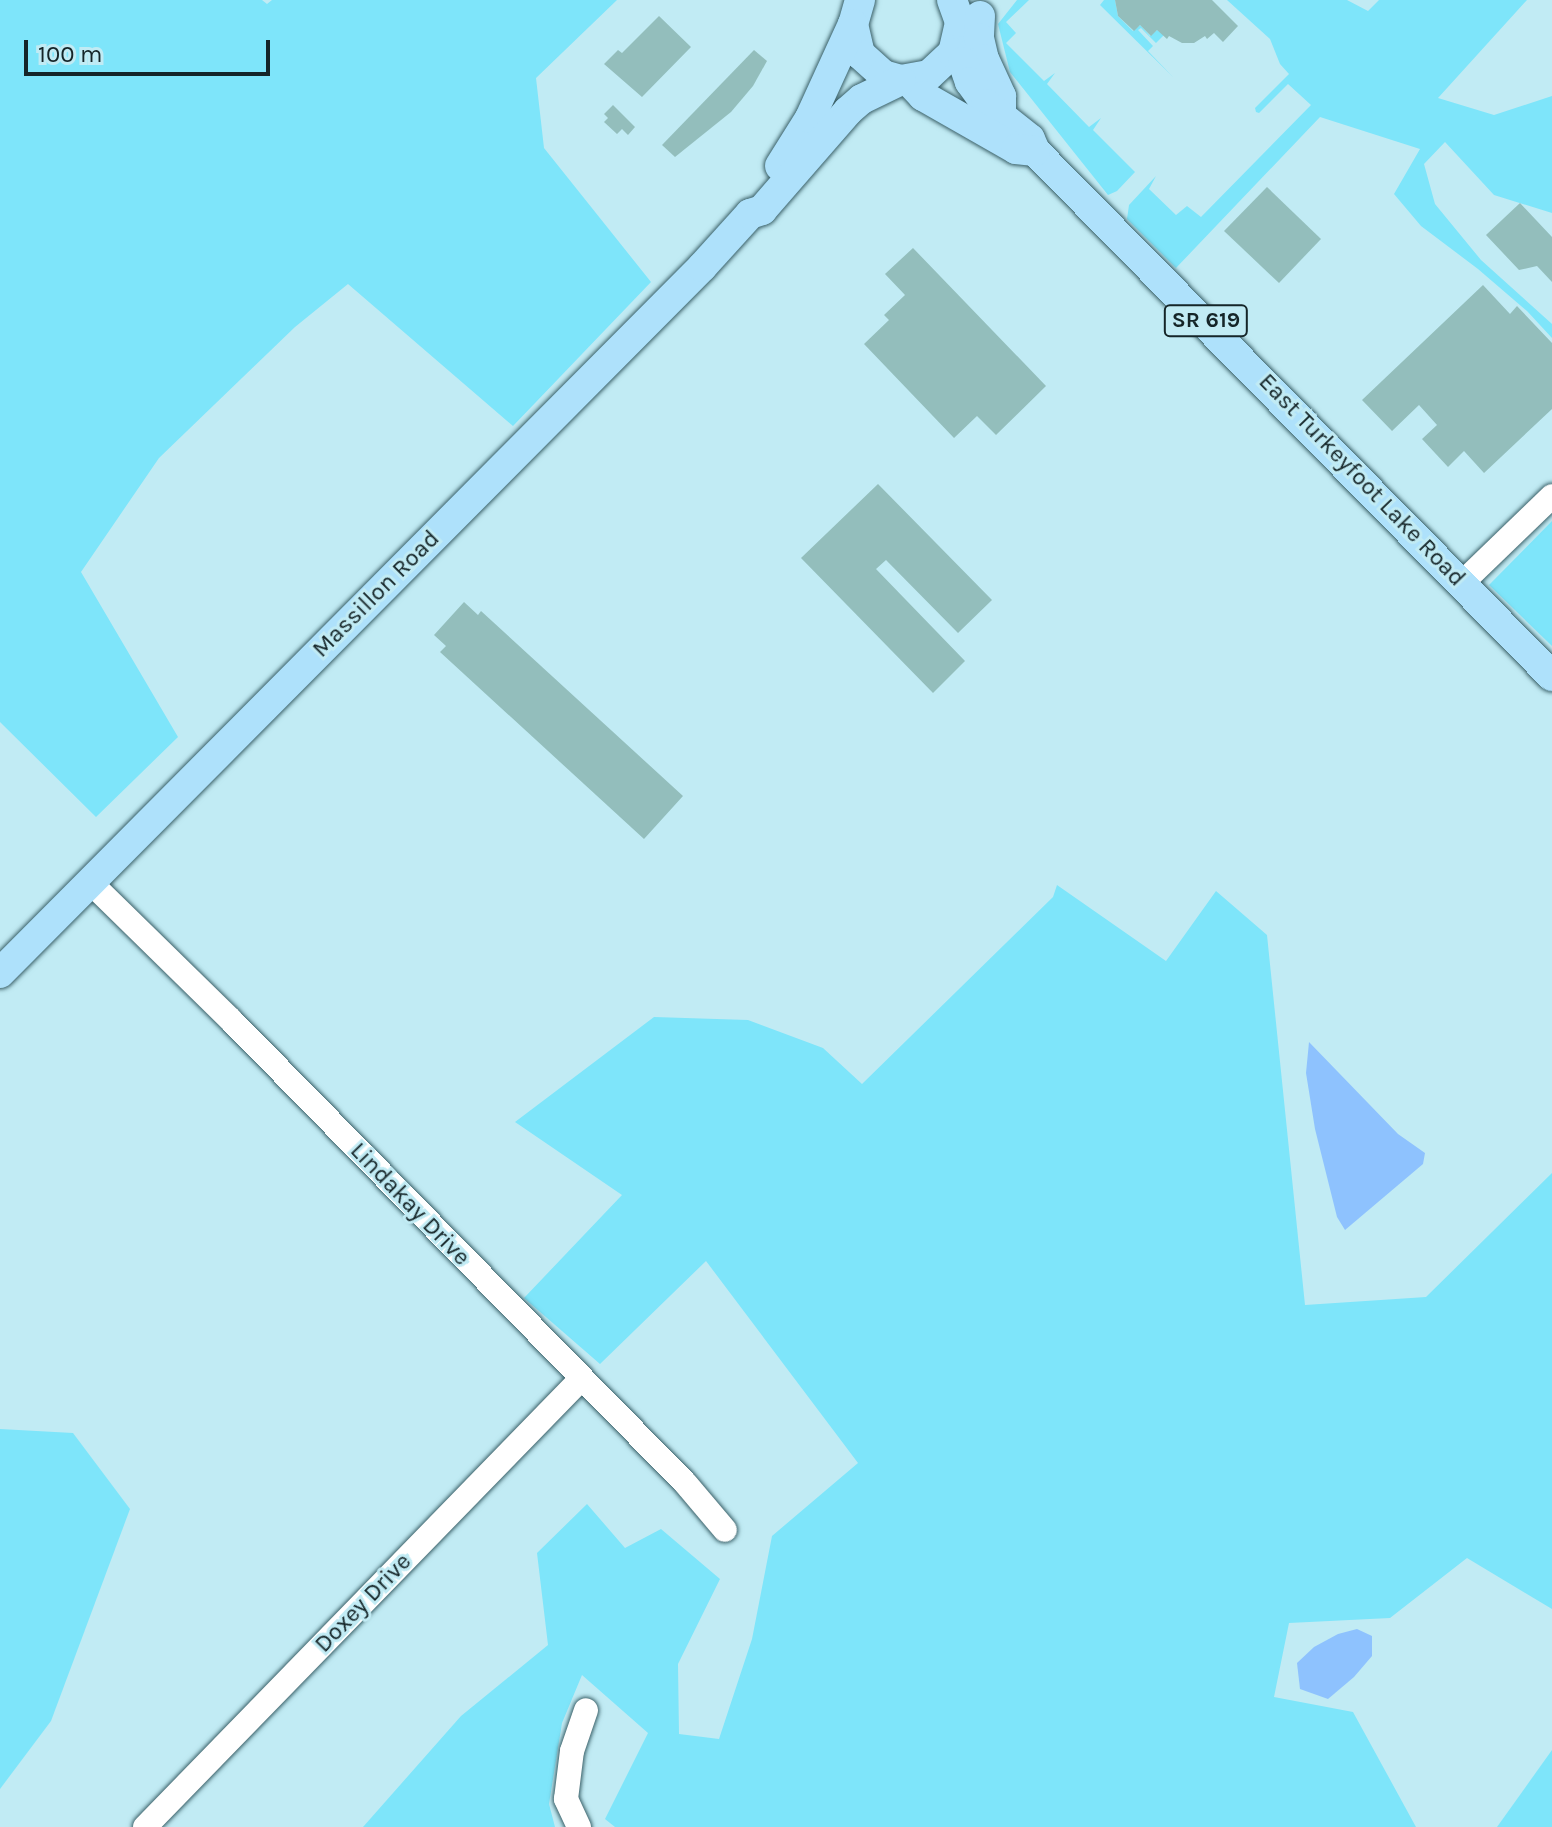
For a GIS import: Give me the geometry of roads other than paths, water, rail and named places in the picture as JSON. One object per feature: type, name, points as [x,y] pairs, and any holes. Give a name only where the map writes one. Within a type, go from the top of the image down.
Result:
[{"type":"main road","points":[[952,0],[960,22],[956,46]]},
{"type":"main road","name":"Massillon Road","points":[[750,214],[751,200],[788,156],[810,118],[857,7]]},
{"type":"main road","name":"East Turkeyfoot Lake Road","points":[[857,7],[854,40],[870,66],[883,75],[904,80],[923,96],[1016,149],[1035,151]]},
{"type":"main road","points":[[956,46],[985,8]]},
{"type":"main road","points":[[985,8],[981,48],[1001,96],[1001,112]]},
{"type":"main road","name":"Massillon Road","points":[[0,973],[702,267],[750,214],[762,210],[848,111],[862,99],[904,80],[929,75],[956,46]]},
{"type":"main road","name":"East Turkeyfoot Lake Road","points":[[956,46],[970,82],[986,104],[1001,112],[1030,139],[1035,151],[1552,676]]},
{"type":"street","points":[[1462,583],[1552,496]]},
{"type":"street","name":"Lindakay Drive","points":[[90,882],[231,1020],[686,1484],[725,1530]]},
{"type":"street","name":"Doxey Drive","points":[[145,1827],[581,1379]]},
{"type":"street","points":[[579,1827],[566,1799],[572,1751],[586,1710]]}]
